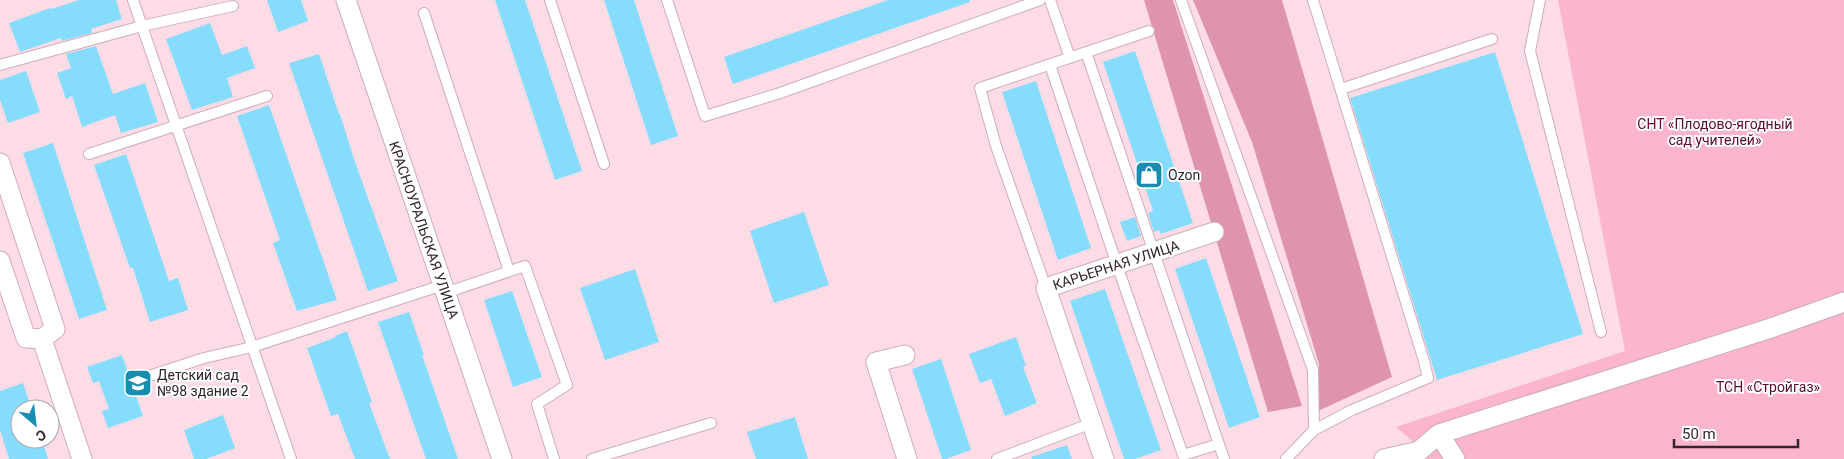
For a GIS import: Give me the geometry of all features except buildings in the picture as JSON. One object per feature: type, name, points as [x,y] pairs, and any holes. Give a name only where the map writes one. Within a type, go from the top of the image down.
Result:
[{"type":"street","name":"КРАСНОУРАЛЬСКАЯ УЛИЦА","points":[[346,0],[502,459]]},
{"type":"street","points":[[0,162],[55,329],[42,339],[26,338],[0,261]]},
{"type":"street","name":"КАРЬЕРНАЯ УЛИЦА","points":[[1104,459],[1046,288],[1214,232]]},
{"type":"street","points":[[1384,459],[1419,451],[1439,434],[1771,328],[1844,302]]},
{"type":"street","points":[[42,339],[82,459]]},
{"type":"street","points":[[905,355],[876,362],[907,459]]},
{"type":"street","points":[[1439,434],[1455,459]]},
{"type":"lane","points":[[133,0],[291,459]]},
{"type":"lane","points":[[550,0],[604,164]]},
{"type":"lane","points":[[667,0],[706,116],[780,93],[1040,0]]},
{"type":"lane","points":[[1050,0],[1070,58]]},
{"type":"lane","points":[[1181,0],[1312,370],[1314,430]]},
{"type":"lane","points":[[1286,459],[1314,430],[1352,410],[1428,378],[1314,0]]},
{"type":"lane","points":[[1540,0],[1530,51],[1601,332]]},
{"type":"lane","points":[[0,65],[142,26],[233,6]]},
{"type":"lane","points":[[424,13],[509,271]]},
{"type":"lane","points":[[1046,288],[996,146],[980,88],[1149,32]]},
{"type":"lane","points":[[1341,89],[1492,39]]},
{"type":"lane","points":[[1086,52],[1224,459]]},
{"type":"lane","points":[[1050,65],[1179,457],[1219,444]]},
{"type":"lane","points":[[89,154],[267,96]]},
{"type":"lane","points":[[146,377],[204,358],[252,346],[524,266],[567,385],[537,404],[554,459]]},
{"type":"lane","points":[[592,459],[711,423]]},
{"type":"lane","points":[[997,459],[1092,423]]},
{"type":"green space","name":"СНТ «Плодово-ягодный сад учителей»","points":[[1558,0],[1844,0],[1844,459],[1422,459],[1418,446],[1396,427],[1625,351]]},
{"type":"shaded area","points":[[1144,0],[1173,0],[1302,406],[1268,412]]},
{"type":"shaded area","points":[[1193,0],[1282,0],[1392,377],[1318,411],[1319,364],[1252,142]]},
{"type":"place","name":"Ozon","points":[[1149,175]]},
{"type":"place","name":"Детский сад №98 здание 2","points":[[138,383]]},
{"type":"park label","name":"ТСН «Стройгаз»","points":[[1768,387]]}]
